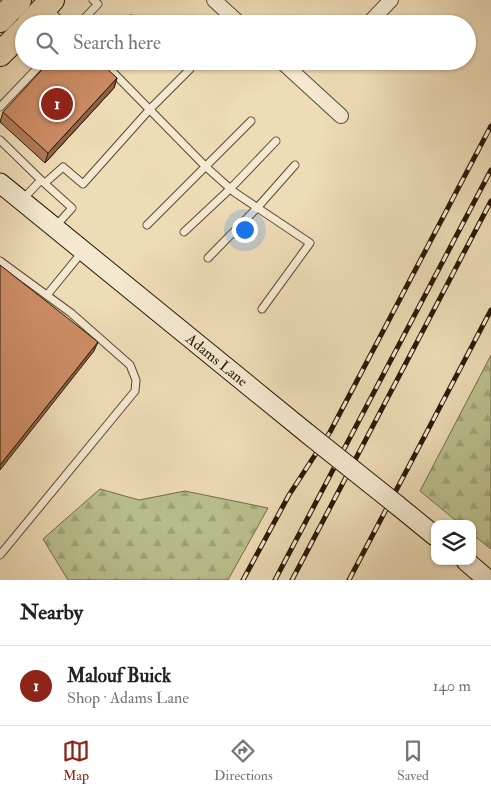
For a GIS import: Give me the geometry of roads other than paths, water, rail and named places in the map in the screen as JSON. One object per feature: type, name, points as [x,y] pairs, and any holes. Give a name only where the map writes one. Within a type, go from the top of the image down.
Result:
[{"type":"highway","points":[[0,20],[19,0]]},
{"type":"highway","points":[[38,15],[49,3]]},
{"type":"highway","points":[[0,54],[15,39]]},
{"type":"street","points":[[214,0],[230,15]]},
{"type":"street","points":[[377,15],[391,0]]},
{"type":"street","points":[[291,70],[341,116]]},
{"type":"street","name":"Adams Lane","points":[[0,183],[431,533]]},
{"type":"street","points":[[471,565],[488,580]]},
{"type":"lane","points":[[88,15],[98,4],[93,0]]},
{"type":"lane","points":[[49,3],[58,15]]},
{"type":"lane","points":[[0,107],[35,70]]},
{"type":"lane","points":[[111,70],[205,166],[230,188],[310,243],[262,309]]},
{"type":"lane","points":[[22,201],[62,167],[83,184],[150,109],[189,70]]},
{"type":"lane","points":[[147,225],[251,121]]},
{"type":"lane","points":[[0,140],[72,208],[54,228]]},
{"type":"lane","points":[[184,232],[276,141]]},
{"type":"lane","points":[[208,258],[258,208],[295,165]]},
{"type":"lane","points":[[47,295],[83,251]]},
{"type":"lane","points":[[0,261],[85,325],[130,365],[136,380],[134,391],[0,555]]},
{"type":"railway","points":[[243,580],[289,495],[330,432],[491,126]]},
{"type":"railway","points":[[275,580],[491,170]]},
{"type":"railway","points":[[292,580],[491,201]]},
{"type":"railway","points":[[349,580],[491,310]]},
{"type":"place","name":"Malouf Buick","points":[[57,104]]}]
